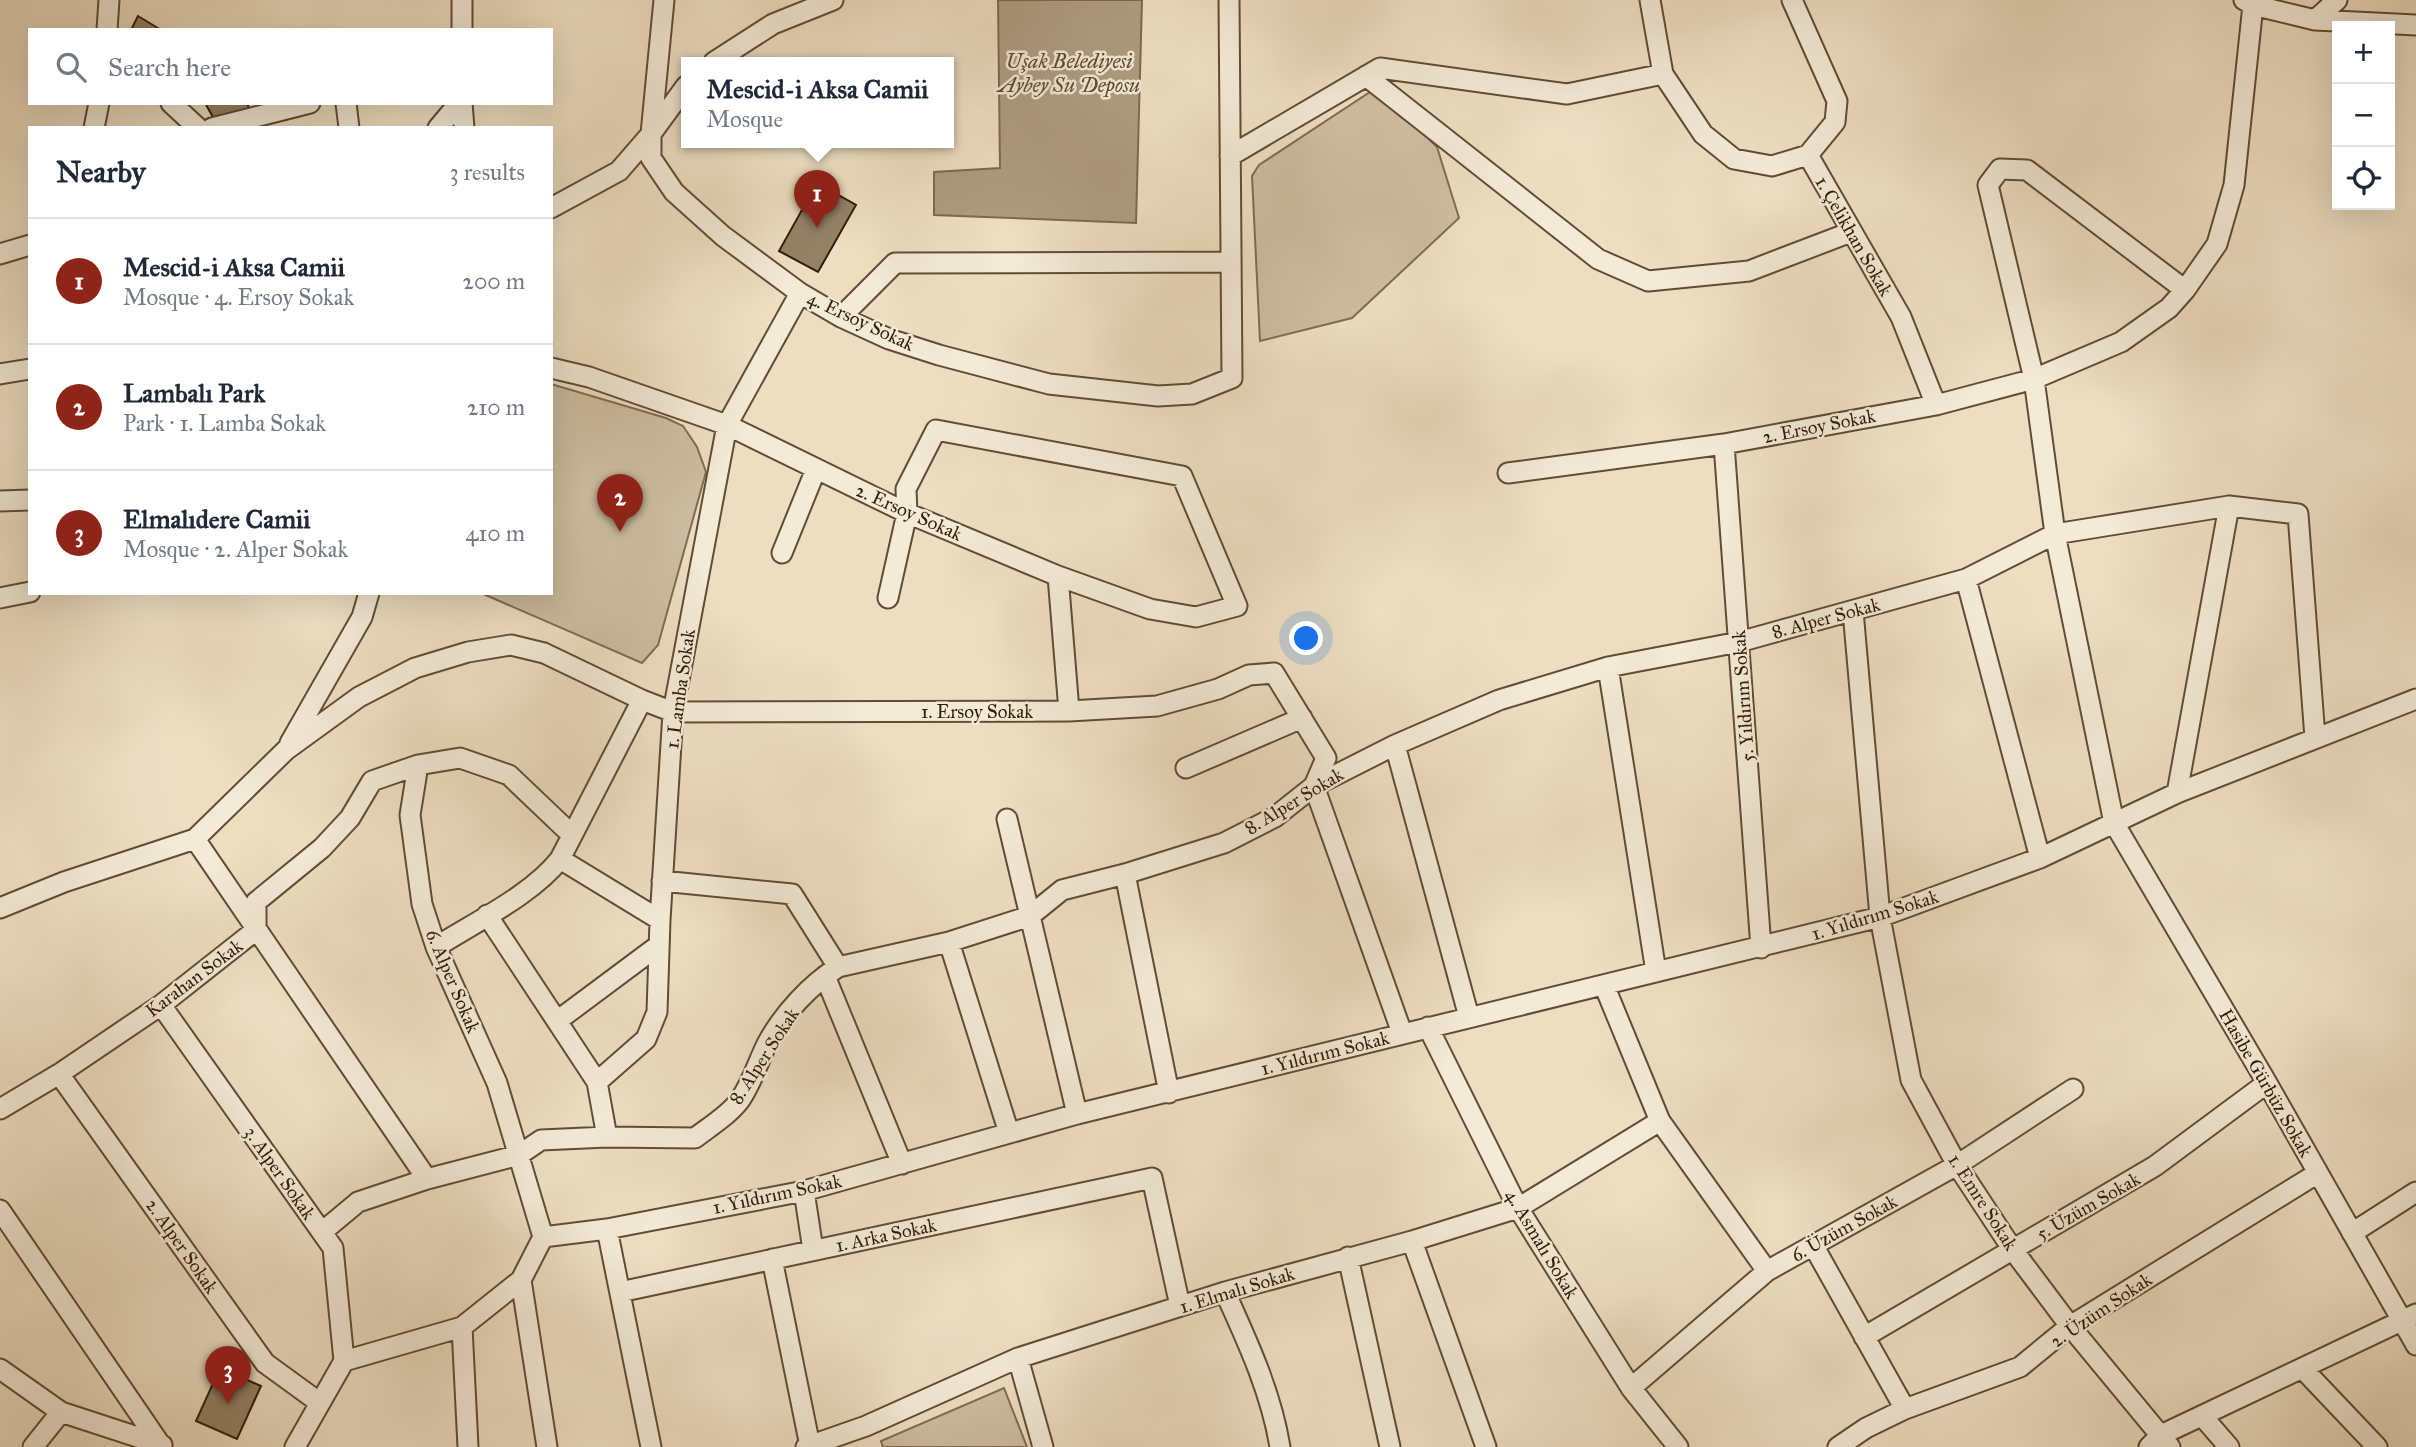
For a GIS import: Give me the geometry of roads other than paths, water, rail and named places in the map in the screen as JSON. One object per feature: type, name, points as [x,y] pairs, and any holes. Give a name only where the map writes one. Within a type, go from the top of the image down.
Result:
[{"type":"street","points":[[107,28],[109,0]]},
{"type":"street","points":[[462,0],[462,28]]},
{"type":"street","name":"4. Ersoy Sokak","points":[[664,0],[651,158],[674,192],[723,236],[800,293],[841,317],[889,339],[926,351],[1049,384],[1158,396],[1192,394],[1232,378],[1231,262]]},
{"type":"street","points":[[722,57],[773,24],[833,0]]},
{"type":"street","points":[[841,317],[895,263],[1231,262],[1230,0]]},
{"type":"street","name":"1. Çelikhan Sokak","points":[[1650,0],[1663,74],[1703,134],[1734,159],[1772,166],[1808,155],[1901,317],[1936,405]]},
{"type":"street","points":[[1792,0],[1837,101],[1835,122],[1808,155]]},
{"type":"street","points":[[2315,20],[2337,0]]},
{"type":"street","points":[[2249,2],[2315,20],[2416,25]]},
{"type":"street","name":"2. Ersoy Sokak","points":[[1508,473],[1724,444],[1936,405],[2034,379],[2120,342],[2169,308],[2217,244],[2234,185],[2249,2]]},
{"type":"street","points":[[1230,156],[1380,68],[1567,94],[1663,74]]},
{"type":"street","points":[[1366,76],[1598,259],[1648,281],[1749,271],[1851,232]]},
{"type":"street","points":[[553,207],[619,171],[681,93]]},
{"type":"street","points":[[94,126],[99,105]]},
{"type":"street","points":[[173,105],[196,126]]},
{"type":"street","points":[[220,126],[302,105]]},
{"type":"street","points":[[346,105],[349,126]]},
{"type":"street","points":[[440,126],[459,105]]},
{"type":"street","points":[[461,105],[464,126]]},
{"type":"street","name":"Hasibe Gürbüz Sokak","points":[[2185,290],[2027,170],[2000,169],[1989,185],[2034,379],[2055,534],[2114,823],[2352,1233],[2409,1317],[2416,1345]]},
{"type":"street","points":[[0,254],[28,246]]},
{"type":"street","name":"1. Lamba Sokak","points":[[597,1082],[646,1039],[657,1012],[673,712],[727,425],[800,293]]},
{"type":"street","name":"2. Ersoy Sokak","points":[[553,368],[589,377],[727,425],[907,513],[1058,576],[1150,609],[1196,617],[1237,606],[1182,477],[936,430],[906,489],[907,513]]},
{"type":"street","points":[[0,374],[28,369]]},
{"type":"street","name":"5. Yıldırım Sokak","points":[[1724,444],[1761,948]]},
{"type":"street","points":[[782,553],[816,469]]},
{"type":"street","points":[[0,501],[28,500]]},
{"type":"street","points":[[2177,793],[2229,506]]},
{"type":"street","name":"8. Alper Sokak","points":[[323,1232],[358,1202],[427,1179],[519,1155],[541,1140],[607,1136],[695,1138],[738,1103],[756,1075],[768,1042],[790,1010],[831,971],[949,943],[1030,916],[1062,890],[1125,874],[1224,843],[1275,817],[1314,786],[1395,745],[1499,700],[1608,667],[1739,642],[1966,579],[2055,534],[2229,506],[2298,514],[2315,738]]},
{"type":"street","points":[[888,598],[907,513]]},
{"type":"street","points":[[1058,576],[1069,711]]},
{"type":"street","points":[[1966,579],[2040,858]]},
{"type":"street","points":[[0,598],[28,592]]},
{"type":"street","points":[[286,750],[362,617],[368,595]]},
{"type":"street","name":"1. Emre Sokak","points":[[1853,611],[1880,917],[1911,1080],[1957,1165],[2013,1250],[2160,1443]]},
{"type":"street","points":[[0,908],[64,882],[195,839],[286,750],[359,697],[415,668],[478,650],[510,645],[544,653],[673,712]]},
{"type":"street","points":[[1608,667],[1656,972]]},
{"type":"street","name":"1. Ersoy Sokak","points":[[673,712],[1069,711],[1157,706],[1218,690],[1249,675],[1275,673],[1302,718]]},
{"type":"street","name":"1. Yıldırım Sokak","points":[[542,1237],[607,1228],[804,1191],[1077,1114],[1880,917],[2040,858],[2177,793],[2416,699]]},
{"type":"street","points":[[436,947],[530,888],[551,871],[560,859],[642,700]]},
{"type":"street","points":[[1186,768],[1302,718],[1326,758],[1314,786],[1402,1033]]},
{"type":"street","points":[[1395,745],[1469,1017]]},
{"type":"street","points":[[418,765],[460,758],[509,775],[572,835]]},
{"type":"street","name":"Karahan Sokak","points":[[0,1109],[59,1074],[161,1005],[256,930],[256,902],[323,848],[350,818],[372,781],[418,765]]},
{"type":"street","name":"6. Alper Sokak","points":[[418,765],[410,815],[422,904],[436,947],[497,1083],[542,1237]]},
{"type":"street","points":[[1007,819],[1077,1114]]},
{"type":"street","points":[[195,839],[427,1179]]},
{"type":"street","points":[[560,859],[660,920]]},
{"type":"street","points":[[1125,874],[1168,1093]]},
{"type":"street","points":[[662,881],[792,894],[831,971],[902,1164]]},
{"type":"street","points":[[487,915],[597,1082],[607,1136]]},
{"type":"street","points":[[949,943],[1009,1133]]},
{"type":"street","points":[[557,1020],[659,945]]},
{"type":"street","points":[[1604,985],[1660,1121],[1767,1271]]},
{"type":"street","name":"3. Alper Sokak","points":[[161,1005],[333,1248],[344,1361]]},
{"type":"street","name":"4. Asmalı Sokak","points":[[1428,1027],[1518,1208],[1631,1388],[1678,1447]]},
{"type":"street","name":"2. Alper Sokak","points":[[59,1074],[265,1363],[320,1403]]},
{"type":"street","name":"5. Üzüm Sokak","points":[[1864,1337],[2155,1166],[2267,1083]]},
{"type":"street","name":"6. Üzüm Sokak","points":[[1631,1388],[1767,1271],[1957,1165],[2073,1089]]},
{"type":"street","name":"1. Elmalı Sokak","points":[[808,1446],[866,1426],[1018,1358],[1225,1292],[1412,1241],[1518,1208],[1660,1121]]},
{"type":"street","name":"2. Üzüm Sokak","points":[[1838,1447],[1866,1428],[1905,1409],[2020,1367],[2070,1326],[2318,1173]]},
{"type":"street","name":"1. Arka Sokak","points":[[620,1292],[1152,1178],[1180,1307]]},
{"type":"street","points":[[804,1191],[813,1250]]},
{"type":"street","points":[[2352,1233],[2416,1192]]},
{"type":"street","points":[[0,1210],[164,1446]]},
{"type":"street","points":[[607,1228],[651,1447]]},
{"type":"street","points":[[295,1447],[344,1361],[463,1327],[521,1280],[542,1237]]},
{"type":"street","points":[[1412,1241],[1486,1447]]},
{"type":"street","points":[[1812,1245],[1905,1409]]},
{"type":"street","points":[[1349,1257],[1390,1447]]},
{"type":"street","points":[[772,1259],[808,1446]]},
{"type":"street","points":[[521,1280],[547,1447]]},
{"type":"street","points":[[1225,1292],[1259,1366],[1280,1447]]},
{"type":"street","points":[[2160,1443],[2203,1417],[2409,1317]]},
{"type":"street","points":[[463,1327],[468,1447]]},
{"type":"street","points":[[1018,1358],[1043,1447]]},
{"type":"street","points":[[0,1369],[61,1412],[164,1446]]},
{"type":"street","points":[[2303,1369],[2377,1447]]},
{"type":"street","points":[[33,1447],[61,1412]]},
{"type":"street","points":[[2203,1417],[2229,1447]]},
{"type":"water","name":"Uşak Belediyesi Aybey Su Deposu","points":[[998,0],[1142,0],[1136,223],[934,215],[934,172],[1000,168]]},
{"type":"place","name":"Mescid-i Aksa Camii","points":[[817,228]]},
{"type":"place","name":"Lambalı Park","points":[[620,532]]},
{"type":"place","name":"Elmalıdere Camii","points":[[228,1404]]}]
